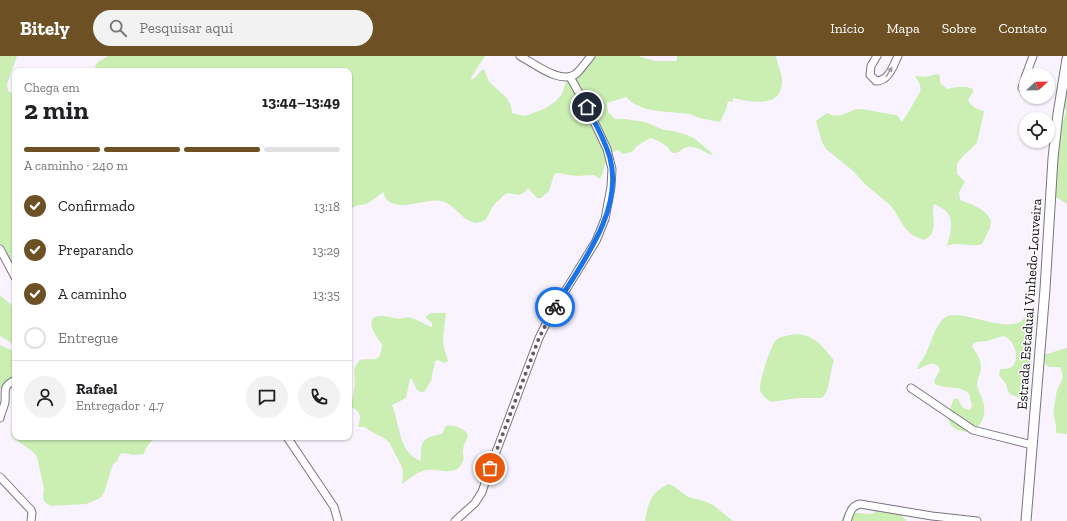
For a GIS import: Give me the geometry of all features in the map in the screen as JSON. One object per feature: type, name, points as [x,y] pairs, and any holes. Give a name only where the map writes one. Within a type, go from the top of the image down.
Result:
[{"type":"main road","name":"Estrada Estadual Vinhedo-Louveira","points":[[1026,521],[1053,158],[1067,59]]},
{"type":"main road","name":"Estrada Estadual Vinhedo-Louveira","points":[[1062,90],[1067,79]]},
{"type":"street","points":[[520,56],[554,75],[563,77],[570,77],[576,74],[591,56]]},
{"type":"street","points":[[877,56],[871,66],[870,75],[876,81],[885,79],[898,56]]},
{"type":"street","points":[[1029,68],[1033,56]]},
{"type":"street","points":[[455,521],[479,498],[539,338],[551,314],[596,241],[607,213],[612,177],[610,158],[594,120],[570,77]]},
{"type":"street","points":[[0,249],[12,271]]},
{"type":"street","points":[[0,418],[4,402],[4,390],[6,386],[12,382]]},
{"type":"street","points":[[910,388],[973,430],[1032,445]]},
{"type":"street","points":[[288,440],[331,503],[338,521]]},
{"type":"street","points":[[0,477],[30,510],[32,517],[31,521]]},
{"type":"street","points":[[847,521],[851,509],[855,505],[860,504],[932,516],[977,521]]},
{"type":"green space","points":[[0,56],[17,56],[7,84],[8,91],[12,94],[12,266],[0,252]]},
{"type":"green space","points":[[108,56],[485,56],[471,80],[484,69],[489,82],[507,98],[511,106],[512,113],[525,116],[544,109],[556,101],[562,94],[571,72],[587,56],[638,56],[655,61],[677,61],[677,56],[776,56],[782,80],[781,89],[777,96],[772,99],[757,102],[733,98],[733,102],[728,101],[726,110],[720,122],[699,118],[690,114],[646,109],[634,104],[626,97],[607,103],[608,112],[615,119],[645,122],[664,130],[684,134],[694,138],[713,154],[711,155],[698,148],[691,147],[684,148],[673,153],[662,143],[650,138],[637,146],[632,152],[623,154],[618,150],[608,154],[600,179],[594,175],[576,176],[557,173],[554,175],[549,191],[541,198],[537,198],[528,188],[525,192],[519,195],[507,193],[495,204],[485,220],[475,223],[465,218],[451,206],[441,201],[399,205],[387,200],[383,192],[372,201],[352,208],[352,68],[95,68],[98,62]]},
{"type":"green space","points":[[938,74],[940,76],[940,83],[947,89],[963,87],[973,89],[973,92],[968,100],[969,102],[973,106],[984,111],[977,143],[957,164],[957,174],[965,182],[959,192],[960,200],[974,205],[982,210],[991,220],[990,228],[982,244],[978,245],[956,244],[947,246],[951,228],[949,215],[942,208],[934,204],[934,224],[932,233],[923,240],[912,235],[905,228],[889,204],[867,186],[852,170],[826,149],[822,142],[816,121],[827,113],[837,116],[860,109],[897,115],[902,122],[920,92],[920,86],[915,76],[925,77]]},
{"type":"green space","points":[[1067,79],[1067,204],[1056,197],[1055,175],[1057,143],[1066,111],[1063,100]]},
{"type":"green space","points":[[0,295],[12,305],[12,345],[0,336]]},
{"type":"green space","points":[[1028,311],[1031,312],[1035,318],[1029,386],[1026,399],[1023,400],[1010,394],[1006,384],[999,375],[1000,369],[1010,368],[1015,361],[1016,351],[1011,342],[1003,336],[987,341],[976,342],[972,347],[980,362],[981,369],[977,385],[984,405],[984,416],[980,424],[975,429],[961,431],[955,428],[950,424],[948,417],[953,400],[955,398],[958,399],[963,408],[970,410],[972,405],[970,395],[962,389],[944,387],[935,384],[934,381],[940,370],[934,364],[917,369],[938,325],[944,318],[952,315],[1002,324],[1013,324],[1022,320]]},
{"type":"green space","points":[[431,313],[446,313],[443,339],[448,361],[445,363],[438,360],[435,361],[431,381],[424,392],[417,390],[412,379],[410,379],[406,398],[392,405],[401,437],[408,452],[413,457],[421,461],[421,449],[426,439],[442,434],[446,426],[458,427],[468,434],[468,436],[463,449],[464,460],[457,469],[452,471],[432,470],[420,472],[402,484],[402,467],[389,442],[365,427],[358,427],[360,415],[352,408],[355,384],[354,369],[360,360],[376,359],[380,355],[382,344],[372,327],[371,322],[373,319],[382,316],[398,319],[409,317],[431,327],[432,323],[425,317]]},
{"type":"green space","points":[[794,334],[801,334],[812,338],[821,345],[833,359],[834,361],[827,390],[822,398],[798,398],[772,402],[764,397],[760,391],[761,379],[771,349],[776,340]]},
{"type":"green space","points":[[0,345],[12,350],[12,388],[7,387],[0,389]]},
{"type":"green space","points":[[1067,348],[1067,434],[1056,433],[1054,413],[1057,391],[1063,376],[1062,372],[1060,367],[1049,367],[1046,365],[1043,355]]},
{"type":"green space","points":[[16,440],[153,440],[149,444],[144,454],[120,454],[117,461],[113,464],[104,493],[100,498],[86,504],[51,506],[46,503],[43,499],[44,488],[37,457],[32,451]]},
{"type":"green space","points":[[668,484],[672,485],[688,497],[713,505],[733,521],[645,521],[651,499],[657,491]]},
{"type":"green space","points":[[875,510],[900,513],[906,521],[841,521],[845,512],[870,514],[874,513]]},
{"type":"way so far","points":[[490,468],[539,338],[555,307]]},
{"type":"route","points":[[555,307],[596,241],[605,219],[612,187],[612,169],[610,158],[587,107]]}]
